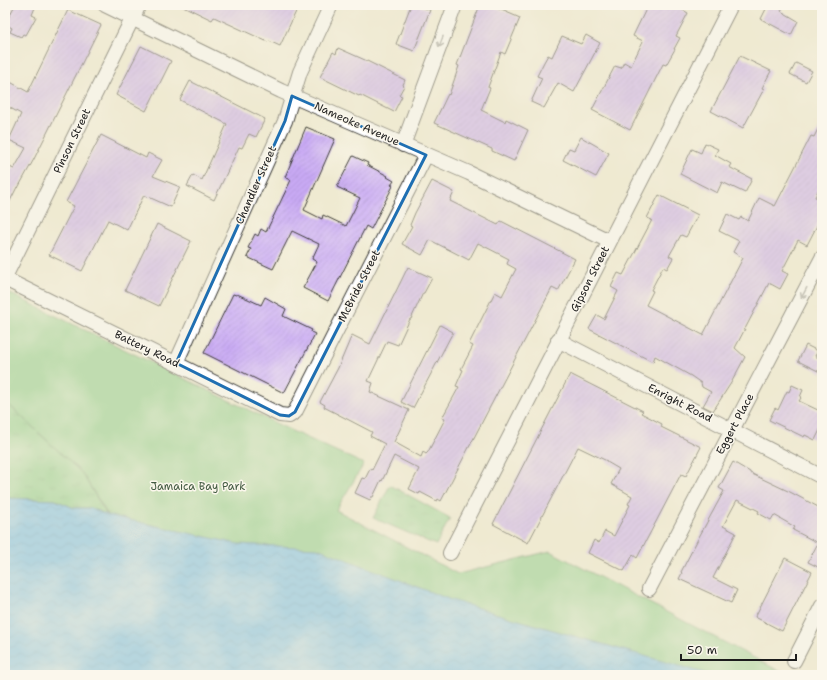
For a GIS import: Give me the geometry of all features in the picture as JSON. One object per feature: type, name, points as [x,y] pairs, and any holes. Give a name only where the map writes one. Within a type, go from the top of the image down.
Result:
[{"type":"street","name":"Nameoke Avenue","points":[[106,5],[292,96],[426,154],[609,241]]},
{"type":"street","name":"Pinson Street","points":[[5,278],[139,5]]},
{"type":"street","name":"Chandler Street","points":[[176,363],[285,121],[300,72],[331,5]]},
{"type":"street","points":[[403,145],[455,5]]},
{"type":"street","name":"Gipson Street","points":[[450,553],[731,5]]},
{"type":"street","name":"McBride Street","points":[[289,416],[295,412],[426,154]]},
{"type":"street","name":"Eggert Place","points":[[649,589],[822,258]]},
{"type":"street","name":"Battery Road","points":[[5,278],[280,415],[289,416]]},
{"type":"street","name":"Enright Road","points":[[558,340],[822,477]]},
{"type":"street","points":[[794,661],[822,606]]},
{"type":"highlighted area","points":[[292,96],[426,155],[295,412],[289,416],[280,415],[176,363],[285,121]]},
{"type":"green space","name":"Jamaica Bay Park","points":[[9,293],[292,431],[364,464],[336,510],[458,574],[550,551],[787,675],[447,675],[135,559],[82,473],[5,401],[5,301]]},
{"type":"green space","points":[[5,401],[82,473],[107,515],[91,508],[74,508],[55,500],[5,498]]},
{"type":"green space","points":[[390,485],[450,518],[436,545],[373,518]]},
{"type":"water","points":[[5,498],[55,500],[74,508],[91,508],[107,515],[238,544],[317,548],[451,600],[711,675],[5,675]]},
{"type":"building","points":[[15,5],[36,5],[32,15],[36,17],[26,35],[23,34],[21,37],[10,32],[12,28],[5,24]]},
{"type":"building","points":[[181,5],[299,5],[280,46],[214,17],[212,20]]},
{"type":"building","points":[[411,5],[418,5],[430,10],[414,51],[396,44]]},
{"type":"building","points":[[480,5],[490,5],[520,18],[505,54],[501,52],[488,87],[490,88],[481,110],[505,122],[506,119],[528,130],[514,161],[492,151],[492,149],[434,123],[448,94],[449,95],[459,66],[457,65]]},
{"type":"building","points":[[648,5],[674,5],[688,13],[676,36],[680,38],[675,49],[666,65],[663,64],[630,130],[592,110],[615,66],[621,68],[624,62],[631,66],[643,41],[633,36]]},
{"type":"building","points":[[768,5],[784,5],[781,11],[798,21],[791,35],[761,19]]},
{"type":"building","points":[[68,10],[101,25],[34,159],[18,188],[17,187],[5,211],[5,165],[14,169],[26,148],[9,140],[21,114],[5,105],[5,79],[28,92]]},
{"type":"building","points":[[586,35],[600,43],[574,92],[558,83],[544,108],[531,102],[542,78],[537,76],[548,55],[552,57],[562,36],[581,44]]},
{"type":"building","points":[[141,46],[171,61],[146,111],[116,95]]},
{"type":"building","points":[[338,48],[405,80],[404,86],[399,95],[402,96],[394,112],[320,77],[333,52],[336,54]]},
{"type":"building","points":[[740,56],[771,71],[762,88],[764,89],[743,128],[711,111]]},
{"type":"building","points":[[796,63],[812,71],[806,82],[790,74]]},
{"type":"building","points":[[190,81],[265,119],[256,137],[249,134],[242,148],[239,147],[214,200],[187,186],[193,175],[202,180],[227,124],[180,100]]},
{"type":"building","points":[[822,121],[822,182],[815,197],[822,200],[822,216],[807,245],[798,240],[782,271],[788,274],[780,289],[769,283],[735,348],[745,357],[731,383],[713,411],[703,406],[711,392],[702,387],[701,383],[691,376],[655,356],[653,362],[589,329],[597,315],[604,319],[618,291],[611,287],[618,273],[623,275],[652,220],[647,218],[659,195],[698,215],[686,237],[681,235],[669,256],[673,258],[667,269],[663,267],[651,290],[653,291],[646,305],[703,335],[743,258],[733,252],[739,241],[719,231],[727,214],[739,220],[741,217],[748,221],[759,198],[775,206],[811,136],[814,137]]},
{"type":"building","points":[[306,127],[335,139],[304,210],[322,219],[323,215],[346,226],[360,198],[337,187],[353,156],[368,163],[367,165],[388,176],[387,177],[394,181],[391,185],[393,186],[371,229],[366,226],[328,301],[303,288],[317,262],[312,259],[319,244],[292,231],[273,269],[247,257],[251,249],[248,248],[255,234],[258,236],[261,229],[266,232],[291,180],[285,177]]},
{"type":"building","points":[[101,135],[146,158],[148,153],[162,160],[153,176],[180,187],[171,207],[144,195],[127,230],[108,220],[82,271],[49,255],[74,206],[66,202]]},
{"type":"building","points":[[581,137],[609,153],[596,177],[563,160],[569,148],[574,150]]},
{"type":"building","points":[[705,143],[718,149],[715,155],[731,164],[729,167],[752,179],[745,193],[722,182],[717,193],[680,174],[692,149],[701,153]]},
{"type":"building","points":[[432,181],[454,192],[450,201],[498,225],[501,221],[575,259],[558,291],[552,288],[441,501],[438,499],[437,501],[420,492],[419,494],[409,489],[419,469],[394,456],[382,481],[381,480],[370,500],[355,493],[362,478],[365,479],[370,469],[372,470],[385,444],[370,436],[372,432],[324,407],[325,405],[320,402],[338,368],[352,335],[370,344],[408,267],[432,278],[423,293],[398,345],[387,341],[368,381],[373,383],[370,392],[409,410],[394,442],[421,457],[423,452],[426,454],[428,452],[445,419],[442,418],[459,387],[456,386],[463,370],[461,369],[473,346],[469,344],[495,292],[502,296],[516,269],[507,264],[509,259],[478,243],[469,260],[430,240],[422,255],[402,244],[412,226],[410,225],[415,213]]},
{"type":"building","points":[[157,224],[191,241],[159,306],[125,290]]},
{"type":"building","points":[[233,294],[237,294],[261,305],[265,297],[286,309],[283,316],[312,330],[311,332],[315,334],[284,393],[204,353]]},
{"type":"building","points":[[440,325],[453,332],[413,408],[401,402]]},
{"type":"building","points":[[806,345],[818,351],[815,356],[822,360],[822,373],[798,361]]},
{"type":"building","points":[[570,374],[643,411],[641,413],[662,424],[661,427],[701,447],[686,476],[681,474],[637,558],[633,555],[624,571],[588,553],[594,540],[599,543],[605,531],[614,536],[630,505],[628,504],[632,496],[611,484],[619,469],[607,461],[578,447],[528,543],[493,524]]},
{"type":"building","points":[[792,385],[803,390],[799,401],[822,412],[822,426],[815,440],[805,435],[804,437],[769,420],[775,408],[778,410],[787,391],[789,392]]},
{"type":"building","points":[[733,462],[750,473],[822,509],[822,569],[808,562],[818,543],[793,530],[795,527],[774,515],[771,520],[758,513],[759,511],[737,500],[723,526],[736,533],[713,578],[737,590],[731,603],[679,579],[682,573],[681,572],[724,491],[719,488]]},
{"type":"building","points":[[785,558],[812,572],[782,631],[755,617]]}]
